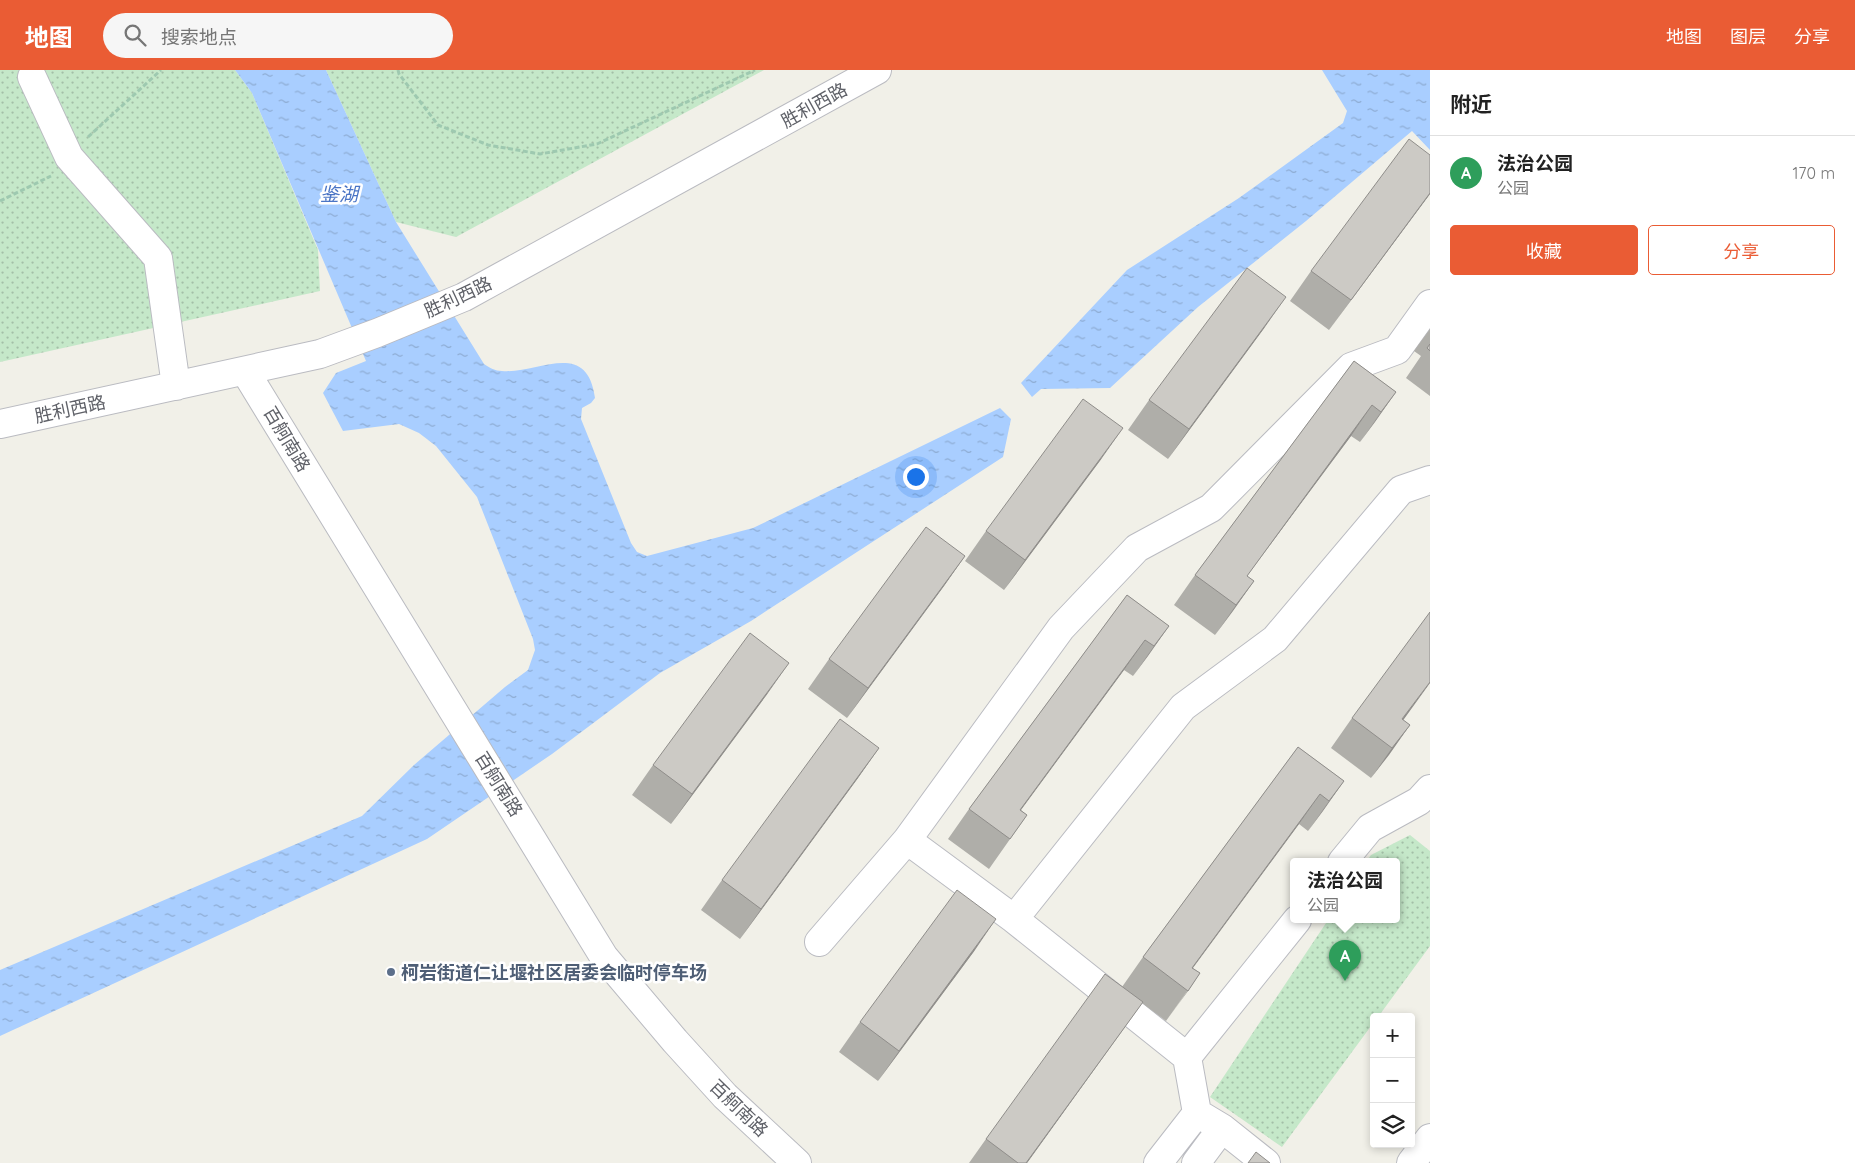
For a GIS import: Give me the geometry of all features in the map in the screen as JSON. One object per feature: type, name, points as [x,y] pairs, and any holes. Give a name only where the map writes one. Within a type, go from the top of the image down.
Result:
[{"type":"street","name":"胜利西路","points":[[0,424],[320,354],[377,333],[464,297],[877,70]]},
{"type":"street","points":[[32,77],[69,157],[158,258],[176,386]]},
{"type":"street","points":[[819,942],[907,840],[1061,628],[1137,548],[1211,508],[1351,367],[1397,350],[1430,304]]},
{"type":"street","name":"百舸南路","points":[[246,371],[604,957],[724,1096],[796,1163]]},
{"type":"street","points":[[1014,919],[1183,707],[1275,639],[1400,490],[1430,480]]},
{"type":"street","points":[[1345,858],[1370,828],[1419,802],[1430,788]]},
{"type":"street","points":[[907,840],[1014,919],[1187,1057],[1197,1113],[1158,1163]]},
{"type":"street","points":[[1187,1057],[1295,923]]},
{"type":"street","points":[[1197,1113],[1222,1128],[1266,1163]]},
{"type":"street","points":[[1196,1163],[1222,1128]]},
{"type":"street","points":[[1411,1163],[1430,1138]]},
{"type":"path","points":[[398,70],[399,74],[438,125],[488,146],[540,154],[597,144],[755,70]]},
{"type":"green space","points":[[0,70],[235,70],[252,93],[318,250],[320,291],[0,362]]},
{"type":"green space","points":[[326,70],[764,70],[456,237],[396,222]]},
{"type":"green space","points":[[1410,835],[1430,851],[1430,946],[1381,1013],[1370,1013],[1370,1027],[1282,1147],[1210,1097],[1326,923],[1400,923],[1400,858],[1369,858],[1371,855]]},
{"type":"water","name":"鉴湖","points":[[235,70],[326,70],[396,222],[484,364],[502,371],[516,371],[559,363],[572,364],[582,369],[590,380],[595,398],[591,403],[582,408],[581,419],[631,543],[637,552],[647,556],[753,528],[1000,408],[1011,419],[1003,457],[751,621],[660,673],[552,754],[427,839],[0,1036],[0,970],[362,816],[414,765],[505,687],[528,670],[535,650],[533,639],[477,497],[436,446],[419,433],[399,424],[343,431],[323,393],[336,373],[366,361],[252,93]]},
{"type":"water","points":[[1322,70],[1430,70],[1430,150],[1412,131],[1306,221],[1198,307],[1110,388],[1041,389],[1032,397],[1021,383],[1127,270],[1239,198],[1343,123],[1347,111]]},
{"type":"building","points":[[1409,139],[1430,155],[1430,193],[1351,300],[1311,271]]},
{"type":"building","points":[[1247,268],[1286,297],[1189,429],[1149,400]]},
{"type":"building","points":[[1354,361],[1396,392],[1381,412],[1372,405],[1247,576],[1254,581],[1236,605],[1195,575]]},
{"type":"building","points":[[1083,399],[1123,428],[1025,560],[986,531]]},
{"type":"building","points":[[926,527],[965,556],[868,688],[829,659]]},
{"type":"building","points":[[1127,595],[1169,626],[1154,646],[1145,640],[1020,810],[1027,815],[1010,839],[969,809]]},
{"type":"building","points":[[1430,612],[1430,682],[1402,719],[1410,725],[1392,748],[1352,718]]},
{"type":"building","points":[[750,633],[789,663],[692,794],[653,765]]},
{"type":"building","points":[[840,719],[879,748],[761,909],[722,880]]},
{"type":"building","points":[[1298,747],[1344,781],[1329,801],[1320,794],[1192,968],[1200,973],[1188,991],[1143,957]]},
{"type":"building","points":[[957,890],[996,919],[899,1051],[860,1022]]},
{"type":"building","points":[[1105,974],[1143,1002],[1026,1163],[1018,1163],[986,1139]]},
{"type":"building","points":[[1256,1152],[1270,1163],[1248,1163]]},
{"type":"place","name":"柯岩街道仁让堰社区居委会临时停车场","points":[[391,972]]},
{"type":"place","name":"法治公园","points":[[1345,981]]}]
